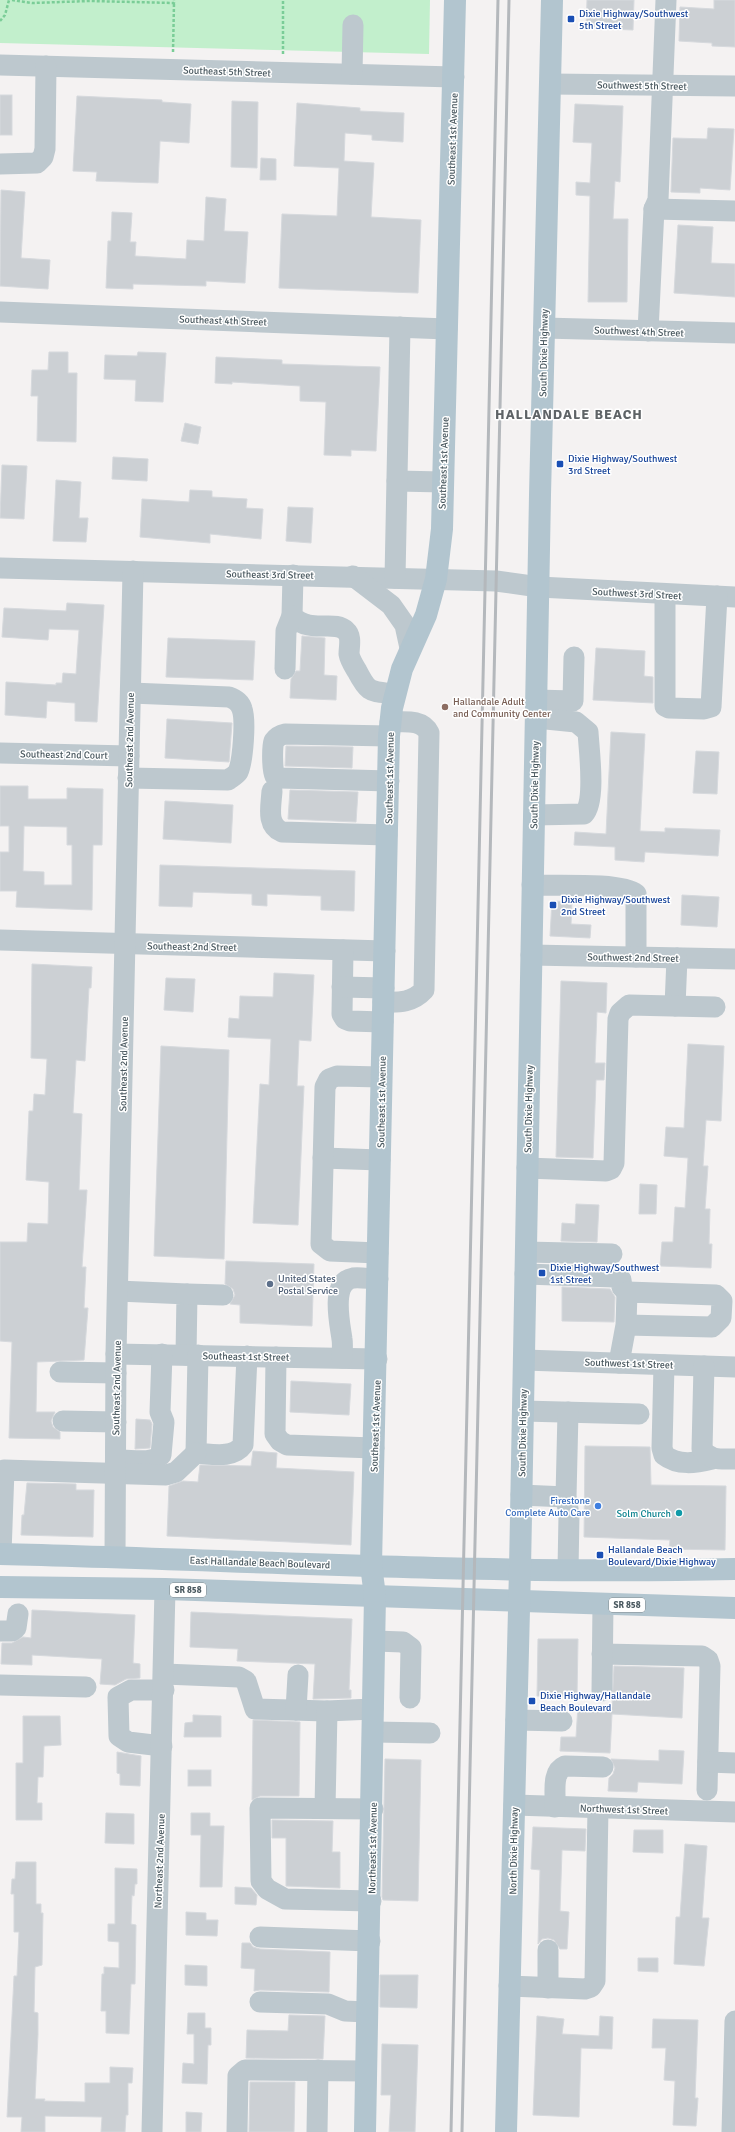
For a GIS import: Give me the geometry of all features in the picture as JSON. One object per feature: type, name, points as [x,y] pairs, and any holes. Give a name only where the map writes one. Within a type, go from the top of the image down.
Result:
[{"type":"main road","name":"Southeast 1st Avenue","points":[[371,1565],[377,1359],[381,1077],[390,729],[395,694],[410,648],[426,615],[436,579],[442,529],[455,0]]},
{"type":"main road","name":"South Dixie Highway","points":[[520,1569],[532,885],[552,0]]},
{"type":"main road","name":"East Hallandale Beach Boulevard","points":[[115,1557],[568,1570],[647,1571],[735,1569]]},
{"type":"main road","points":[[0,1561],[86,1573],[115,1557]]},
{"type":"main road","name":"Northeast 1st Avenue","points":[[365,2132],[374,1732],[375,1596],[371,1565]]},
{"type":"main road","name":"North Dixie Highway","points":[[506,2132],[520,1569]]},
{"type":"main road","name":"SR 858","points":[[0,1588],[165,1589],[735,1608]]},
{"type":"street","points":[[648,331],[654,209],[658,200],[661,86],[666,0]]},
{"type":"street","points":[[352,74],[353,25]]},
{"type":"street","name":"Southeast 5th Street","points":[[0,65],[454,77]]},
{"type":"street","points":[[0,164],[37,163],[43,157],[45,148],[46,66]]},
{"type":"street","name":"Southwest 5th Street","points":[[550,84],[735,86]]},
{"type":"street","points":[[654,209],[735,211]]},
{"type":"street","name":"Southeast 4th Street","points":[[0,312],[447,329]]},
{"type":"street","points":[[395,578],[400,327]]},
{"type":"street","name":"Southwest 4th Street","points":[[544,328],[735,333]]},
{"type":"street","points":[[397,481],[443,482]]},
{"type":"street","name":"Southeast 3rd Street","points":[[0,568],[353,576],[496,582],[539,587]]},
{"type":"street","name":"Southeast 2nd Avenue","points":[[115,1557],[116,1363],[133,571]]},
{"type":"street","points":[[285,669],[286,631],[292,616],[293,575]]},
{"type":"street","points":[[353,576],[391,605],[405,625],[410,648]]},
{"type":"street","name":"Southwest 3rd Street","points":[[539,587],[726,597]]},
{"type":"street","points":[[666,594],[665,706],[669,708],[704,709],[711,707],[726,597]]},
{"type":"street","points":[[292,616],[305,626],[340,627],[347,631],[350,638],[349,657],[365,687],[372,691],[395,694]]},
{"type":"street","points":[[536,709],[573,701],[574,657]]},
{"type":"street","points":[[128,778],[228,780],[237,774],[240,765],[243,727],[243,710],[237,700],[229,697],[131,693]]},
{"type":"street","points":[[534,815],[584,814],[588,810],[590,796],[588,732],[576,722],[536,709]]},
{"type":"street","points":[[343,950],[342,1014],[345,1019],[350,1021],[383,1004],[409,1001],[418,996],[424,990],[430,732],[420,723],[390,729],[285,734],[278,736],[274,742],[273,772],[275,776],[280,778],[389,781]]},
{"type":"street","name":"Southeast 2nd Court","points":[[0,752],[129,756]]},
{"type":"street","points":[[272,791],[271,822],[275,828],[282,832],[388,835]]},
{"type":"street","points":[[532,885],[614,887],[631,890],[636,894],[636,957]]},
{"type":"street","name":"Southeast 2nd Street","points":[[0,940],[385,951]]},
{"type":"street","name":"Southwest 2nd Street","points":[[531,954],[735,959]]},
{"type":"street","points":[[675,1006],[677,958]]},
{"type":"street","points":[[342,987],[383,1004]]},
{"type":"street","points":[[527,1168],[606,1171],[611,1169],[614,1163],[618,1019],[620,1013],[629,1005],[715,1007]]},
{"type":"street","points":[[378,1253],[330,1252],[321,1244],[325,1087],[330,1079],[337,1076],[381,1077]]},
{"type":"street","points":[[323,1158],[380,1160]]},
{"type":"street","points":[[526,1252],[612,1254]]},
{"type":"street","points":[[525,1274],[615,1277],[620,1280],[627,1292],[626,1325],[619,1363]]},
{"type":"street","points":[[342,1358],[342,1340],[338,1326],[339,1290],[344,1283],[352,1278],[378,1279]]},
{"type":"street","points":[[118,1291],[223,1295]]},
{"type":"street","points":[[626,1325],[712,1327],[718,1323],[722,1301],[716,1295],[627,1292]]},
{"type":"street","points":[[187,1294],[192,1355],[196,1453]]},
{"type":"street","points":[[0,1561],[4,1470],[116,1467],[156,1459],[161,1455],[164,1422],[160,1412],[162,1354]]},
{"type":"street","name":"Southeast 1st Street","points":[[60,1372],[162,1354],[377,1359]]},
{"type":"street","points":[[116,1467],[166,1475],[176,1472],[196,1453],[232,1454],[239,1451],[243,1446],[247,1356]]},
{"type":"street","points":[[276,1357],[275,1434],[280,1441],[287,1445],[374,1448]]},
{"type":"street","name":"Southwest 1st Street","points":[[524,1360],[735,1367]]},
{"type":"street","points":[[664,1365],[662,1448],[664,1455],[677,1462],[698,1463],[712,1459],[735,1459]]},
{"type":"street","points":[[704,1366],[702,1449],[706,1455],[712,1459]]},
{"type":"street","points":[[523,1411],[639,1414]]},
{"type":"street","points":[[568,1412],[566,1497],[569,1515],[568,1570]]},
{"type":"street","points":[[62,1421],[116,1422]]},
{"type":"street","points":[[521,1495],[566,1497]]},
{"type":"street","name":"Northeast 2nd Avenue","points":[[152,2132],[164,1682],[165,1589]]},
{"type":"street","points":[[602,1691],[603,1604]]},
{"type":"street","points":[[0,1631],[12,1631],[16,1628],[18,1614]]},
{"type":"street","points":[[374,1641],[403,1642],[411,1648],[410,1698]]},
{"type":"street","points":[[602,1654],[702,1656],[708,1660],[710,1666],[707,1790]]},
{"type":"street","points":[[296,1710],[298,1675]]},
{"type":"street","points":[[162,1746],[128,1742],[119,1736],[118,1697],[131,1690],[164,1682],[239,1677],[246,1682],[255,1709],[327,1711],[373,1709]]},
{"type":"street","points":[[0,1685],[86,1687]]},
{"type":"street","points":[[325,1808],[327,1711]]},
{"type":"street","points":[[516,1720],[562,1721]]},
{"type":"street","points":[[374,1732],[430,1733]]},
{"type":"street","points":[[708,1762],[735,1763]]},
{"type":"street","points":[[555,1807],[556,1773],[560,1768],[565,1766],[603,1767]]},
{"type":"street","name":"Northwest 1st Street","points":[[514,1805],[735,1812]]},
{"type":"street","points":[[371,1901],[285,1899],[267,1889],[261,1881],[260,1808],[373,1809]]},
{"type":"street","points":[[509,1986],[585,1989],[591,1987],[595,1981],[598,1808]]},
{"type":"street","points":[[260,1937],[370,1941]]},
{"type":"street","points":[[548,1950],[548,1988]]},
{"type":"street","points":[[260,2002],[328,2004],[345,2011],[367,2012]]},
{"type":"street","points":[[732,2132],[735,2021]]},
{"type":"street","points":[[237,2132],[238,2076],[245,2070],[366,2071]]},
{"type":"street","points":[[316,2132],[318,2070]]},
{"type":"path","points":[[0,21],[5,15],[8,0]]},
{"type":"path","points":[[12,0],[32,3],[90,1],[174,2],[173,52]]},
{"type":"path","points":[[283,0],[283,55]]},
{"type":"green space","points":[[0,0],[430,0],[429,54],[0,43]]},
{"type":"building","points":[[587,0],[634,0],[633,30],[586,28]]},
{"type":"building","points":[[714,0],[735,0],[735,47],[712,46],[712,43],[679,41],[680,7],[714,9]]},
{"type":"building","points":[[0,95],[12,95],[12,135],[0,135]]},
{"type":"building","points":[[77,96],[162,100],[162,102],[191,104],[189,143],[160,141],[158,183],[96,181],[97,172],[73,171]]},
{"type":"building","points":[[232,101],[258,102],[257,168],[231,167]]},
{"type":"building","points":[[297,103],[360,108],[360,111],[404,113],[403,142],[372,140],[372,135],[345,133],[344,161],[374,163],[371,217],[421,220],[418,293],[279,288],[282,214],[337,216],[339,168],[294,166]]},
{"type":"building","points":[[575,104],[623,106],[620,182],[615,181],[613,219],[628,219],[627,302],[588,302],[590,196],[576,195],[576,182],[590,183],[592,143],[573,142]]},
{"type":"building","points":[[708,128],[734,129],[730,190],[700,188],[700,193],[671,192],[673,138],[707,139]]},
{"type":"building","points":[[261,158],[276,159],[276,180],[260,180]]},
{"type":"building","points":[[1,190],[25,192],[21,258],[50,260],[48,289],[0,286]]},
{"type":"building","points":[[206,197],[226,199],[224,231],[248,232],[245,283],[206,281],[206,286],[133,284],[133,289],[106,288],[108,241],[111,241],[112,212],[132,213],[130,242],[136,242],[135,256],[186,259],[187,240],[204,241]]},
{"type":"building","points":[[678,225],[713,227],[711,263],[735,264],[735,297],[674,293]]},
{"type":"building","points":[[49,352],[68,352],[68,373],[77,373],[76,442],[37,441],[38,396],[31,396],[32,370],[48,370]]},
{"type":"building","points":[[138,352],[166,353],[163,402],[135,401],[136,380],[104,379],[105,355],[137,356]]},
{"type":"building","points":[[216,357],[282,360],[282,364],[380,367],[376,451],[351,450],[351,456],[324,455],[326,402],[300,401],[300,386],[232,382],[232,384],[215,383]]},
{"type":"building","points":[[185,423],[201,427],[198,444],[181,441]]},
{"type":"building","points":[[113,457],[148,459],[147,481],[112,479]]},
{"type":"building","points":[[2,465],[27,466],[24,519],[0,518]]},
{"type":"building","points":[[56,480],[81,482],[79,518],[88,518],[86,542],[53,541]]},
{"type":"building","points":[[190,490],[212,491],[212,497],[247,499],[246,508],[263,509],[261,539],[210,534],[210,543],[140,537],[142,499],[189,502]]},
{"type":"building","points":[[288,507],[313,508],[311,543],[286,541]]},
{"type":"building","points":[[67,603],[104,605],[97,722],[75,721],[75,703],[47,701],[46,718],[5,715],[6,682],[56,685],[56,683],[62,683],[63,673],[76,674],[79,630],[49,629],[48,640],[2,637],[4,608],[66,611]]},
{"type":"building","points":[[302,636],[325,638],[324,675],[337,676],[336,700],[290,698],[291,679],[296,671],[300,671]]},
{"type":"building","points":[[168,638],[255,641],[253,680],[166,677]]},
{"type":"building","points":[[596,648],[645,651],[644,676],[653,677],[653,703],[593,700]]},
{"type":"building","points":[[167,719],[232,723],[229,762],[165,758]]},
{"type":"building","points":[[611,732],[645,734],[640,831],[665,832],[665,828],[720,830],[718,856],[645,852],[644,862],[615,860],[615,847],[574,845],[575,832],[606,834]]},
{"type":"building","points":[[286,746],[353,747],[352,768],[285,766]]},
{"type":"building","points":[[696,751],[719,752],[717,794],[693,793]]},
{"type":"building","points":[[0,786],[28,786],[28,799],[67,799],[67,788],[103,789],[102,845],[93,845],[92,910],[16,907],[17,891],[0,891],[0,852],[9,852],[9,826],[0,826]],"holes":[[[24,826],[67,827],[67,845],[72,845],[72,885],[44,885],[44,872],[23,871]]]},
{"type":"building","points":[[290,790],[358,792],[356,822],[288,819]]},
{"type":"building","points":[[165,801],[233,805],[231,843],[163,839]]},
{"type":"building","points":[[160,865],[355,871],[354,911],[321,910],[321,896],[267,894],[267,906],[252,905],[252,894],[193,892],[192,907],[159,906]]},
{"type":"building","points":[[682,895],[719,897],[717,927],[681,925]]},
{"type":"building","points":[[552,901],[572,902],[571,924],[591,925],[590,938],[550,936]]},
{"type":"building","points":[[32,964],[92,967],[91,988],[89,988],[85,1061],[76,1060],[73,1113],[82,1114],[79,1190],[87,1190],[82,1267],[86,1267],[84,1308],[88,1308],[84,1360],[37,1362],[36,1412],[55,1412],[51,1421],[53,1427],[60,1432],[60,1439],[9,1438],[12,1342],[0,1341],[0,1242],[27,1242],[28,1223],[48,1224],[49,1182],[26,1180],[29,1111],[33,1111],[34,1094],[45,1095],[47,1059],[31,1058]]},
{"type":"building","points":[[274,973],[314,975],[311,1041],[299,1040],[297,1086],[304,1086],[298,1225],[253,1223],[260,1084],[269,1085],[271,1039],[228,1037],[229,1018],[239,1019],[240,996],[273,997]]},
{"type":"building","points":[[166,978],[195,979],[193,1012],[164,1010]]},
{"type":"building","points":[[561,981],[607,983],[606,1013],[597,1012],[595,1063],[605,1063],[604,1080],[596,1080],[593,1158],[556,1157]]},
{"type":"building","points":[[688,1044],[724,1046],[721,1121],[706,1120],[703,1166],[708,1166],[705,1209],[710,1209],[709,1244],[712,1244],[711,1268],[660,1266],[662,1242],[673,1242],[675,1207],[685,1208],[688,1158],[664,1156],[666,1127],[684,1128]]},
{"type":"building","points":[[161,1046],[229,1050],[224,1259],[154,1256]]},
{"type":"building","points":[[640,1184],[657,1185],[656,1214],[639,1214]]},
{"type":"building","points":[[576,1204],[599,1205],[597,1242],[561,1241],[562,1223],[575,1224]]},
{"type":"building","name":"United States Postal Service","points":[[226,1261],[314,1264],[312,1326],[240,1323],[240,1305],[230,1304],[235,1295],[233,1289],[225,1284]]},
{"type":"building","points":[[562,1287],[610,1289],[615,1297],[614,1322],[562,1321]]},
{"type":"building","points":[[291,1381],[351,1384],[349,1415],[290,1412]]},
{"type":"building","points":[[136,1419],[150,1420],[152,1424],[150,1448],[135,1449]]},
{"type":"building","points":[[585,1446],[650,1447],[651,1485],[726,1486],[725,1550],[669,1549],[670,1540],[584,1537]]},
{"type":"building","points":[[253,1451],[277,1453],[276,1468],[354,1472],[351,1545],[167,1536],[169,1486],[183,1481],[198,1482],[200,1465],[251,1466]]},
{"type":"building","points":[[27,1483],[76,1484],[76,1490],[94,1490],[93,1537],[21,1535],[22,1515],[24,1515]]},
{"type":"building","points":[[32,1610],[135,1615],[133,1663],[140,1664],[140,1678],[126,1679],[115,1685],[100,1684],[102,1659],[32,1655],[32,1665],[1,1664],[2,1643],[12,1643],[23,1637],[31,1638]]},
{"type":"building","points":[[191,1612],[352,1619],[349,1690],[351,1690],[351,1698],[313,1699],[315,1664],[237,1661],[238,1649],[190,1647]]},
{"type":"building","points":[[538,1639],[578,1639],[577,1697],[537,1696]]},
{"type":"building","points":[[614,1666],[684,1668],[682,1718],[612,1714],[610,1753],[560,1751],[561,1737],[576,1737],[578,1705],[612,1707]]},
{"type":"building","points":[[193,1715],[221,1716],[221,1737],[184,1737],[185,1723],[193,1722]]},
{"type":"building","points":[[23,1716],[60,1716],[61,1745],[44,1746],[43,1777],[38,1777],[37,1803],[42,1803],[42,1820],[16,1820],[16,1763],[23,1763]]},
{"type":"building","points":[[253,1720],[300,1722],[299,1796],[260,1796],[252,1800]]},
{"type":"building","points":[[659,1750],[684,1751],[682,1784],[638,1782],[637,1792],[608,1791],[609,1778],[613,1774],[615,1768],[611,1759],[659,1761]]},
{"type":"building","points":[[117,1752],[141,1756],[140,1786],[120,1785],[120,1774],[117,1773]]},
{"type":"building","points":[[385,1759],[421,1760],[418,1901],[383,1900],[382,1897]]},
{"type":"building","points":[[188,1770],[211,1770],[211,1786],[188,1786]]},
{"type":"building","points":[[106,1813],[134,1814],[134,1844],[105,1843]]},
{"type":"building","points":[[191,1813],[210,1813],[210,1826],[224,1826],[222,1887],[200,1887],[201,1835],[191,1835]]},
{"type":"building","points":[[272,1820],[333,1821],[332,1852],[340,1852],[340,1888],[286,1886],[286,1838],[272,1838]]},
{"type":"building","points":[[533,1827],[586,1829],[585,1851],[562,1850],[560,1911],[569,1912],[567,1949],[560,1949],[554,1940],[548,1938],[542,1939],[538,1944],[540,1870],[531,1869]]},
{"type":"building","points":[[634,1830],[663,1830],[663,1853],[633,1852]]},
{"type":"building","points":[[685,1844],[707,1846],[702,1918],[709,1918],[704,1966],[674,1964],[676,1917],[680,1917]]},
{"type":"building","points":[[16,1862],[36,1862],[36,1904],[41,1904],[41,1913],[43,1913],[42,1965],[35,1967],[34,2012],[38,2013],[38,2034],[35,2099],[45,2099],[44,2101],[85,2102],[85,2083],[110,2083],[110,2067],[133,2068],[132,2083],[128,2083],[128,2115],[126,2115],[125,2132],[101,2132],[102,2117],[45,2116],[45,2132],[21,2132],[22,2117],[7,2117],[14,1976],[17,1976],[19,1932],[14,1932],[14,1894],[11,1894],[12,1879],[15,1879]]},
{"type":"building","points":[[115,1868],[137,1869],[137,1884],[135,1884],[134,1896],[132,1895],[131,1924],[136,1925],[135,1984],[131,1984],[129,2034],[106,2033],[106,2011],[101,2011],[102,1974],[104,1974],[104,1967],[119,1968],[119,1942],[108,1941],[108,1924],[115,1924]]},
{"type":"building","points":[[235,1887],[251,1888],[257,1895],[256,1905],[235,1904]]},
{"type":"building","points":[[186,1912],[206,1913],[206,1920],[218,1920],[217,1936],[186,1935]]},
{"type":"building","points":[[242,1943],[250,1943],[253,1947],[260,1949],[330,1952],[329,1992],[254,1991],[255,1969],[241,1968]]},
{"type":"building","points":[[638,1958],[658,1958],[658,1972],[638,1971]]},
{"type":"building","points":[[185,1965],[207,1966],[207,1986],[185,1985]]},
{"type":"building","points":[[380,1975],[418,1975],[417,2008],[380,2007]]},
{"type":"building","points":[[188,2013],[205,2013],[205,2028],[211,2028],[211,2045],[208,2045],[207,2084],[182,2083],[183,2063],[194,2064],[194,2034],[187,2034]]},
{"type":"building","points":[[289,2015],[325,2016],[323,2059],[246,2058],[247,2030],[288,2031]]},
{"type":"building","points":[[537,2016],[564,2019],[562,2034],[599,2036],[600,2016],[613,2017],[612,2049],[581,2048],[579,2117],[533,2115]]},
{"type":"building","points":[[653,2019],[698,2020],[695,2098],[698,2098],[696,2126],[673,2125],[675,2081],[664,2080],[666,2048],[652,2048]]},
{"type":"building","points":[[382,2044],[418,2045],[415,2132],[389,2132],[391,2095],[381,2095]]},
{"type":"building","points":[[250,2082],[295,2082],[294,2132],[249,2132]]},
{"type":"building","points":[[186,2112],[202,2113],[201,2132],[186,2132]]},
{"type":"railway","points":[[451,2132],[498,0]]},
{"type":"railway","points":[[462,2132],[509,0]]},
{"type":"place","name":"Dixie Highway/Southwest 5th Street","points":[[571,19]]},
{"type":"place","name":"Dixie Highway/Southwest 3rd Street","points":[[560,464]]},
{"type":"place","name":"Hallandale Adult and Community Center","points":[[445,707]]},
{"type":"place","name":"Dixie Highway/Southwest 2nd Street","points":[[553,905]]},
{"type":"place","name":"Dixie Highway/Southwest 1st Street","points":[[542,1273]]},
{"type":"place","name":"United States Postal Service","points":[[270,1284]]},
{"type":"place","name":"Firestone Complete Auto Care","points":[[598,1506]]},
{"type":"place","name":"Solm Church","points":[[679,1513]]},
{"type":"place","name":"Hallandale Beach Boulevard/Dixie Highway","points":[[600,1555]]},
{"type":"place","name":"Dixie Highway/Hallandale Beach Boulevard","points":[[532,1701]]},
{"type":"district","name":"HALLANDALE BEACH","points":[[569,414]]}]
